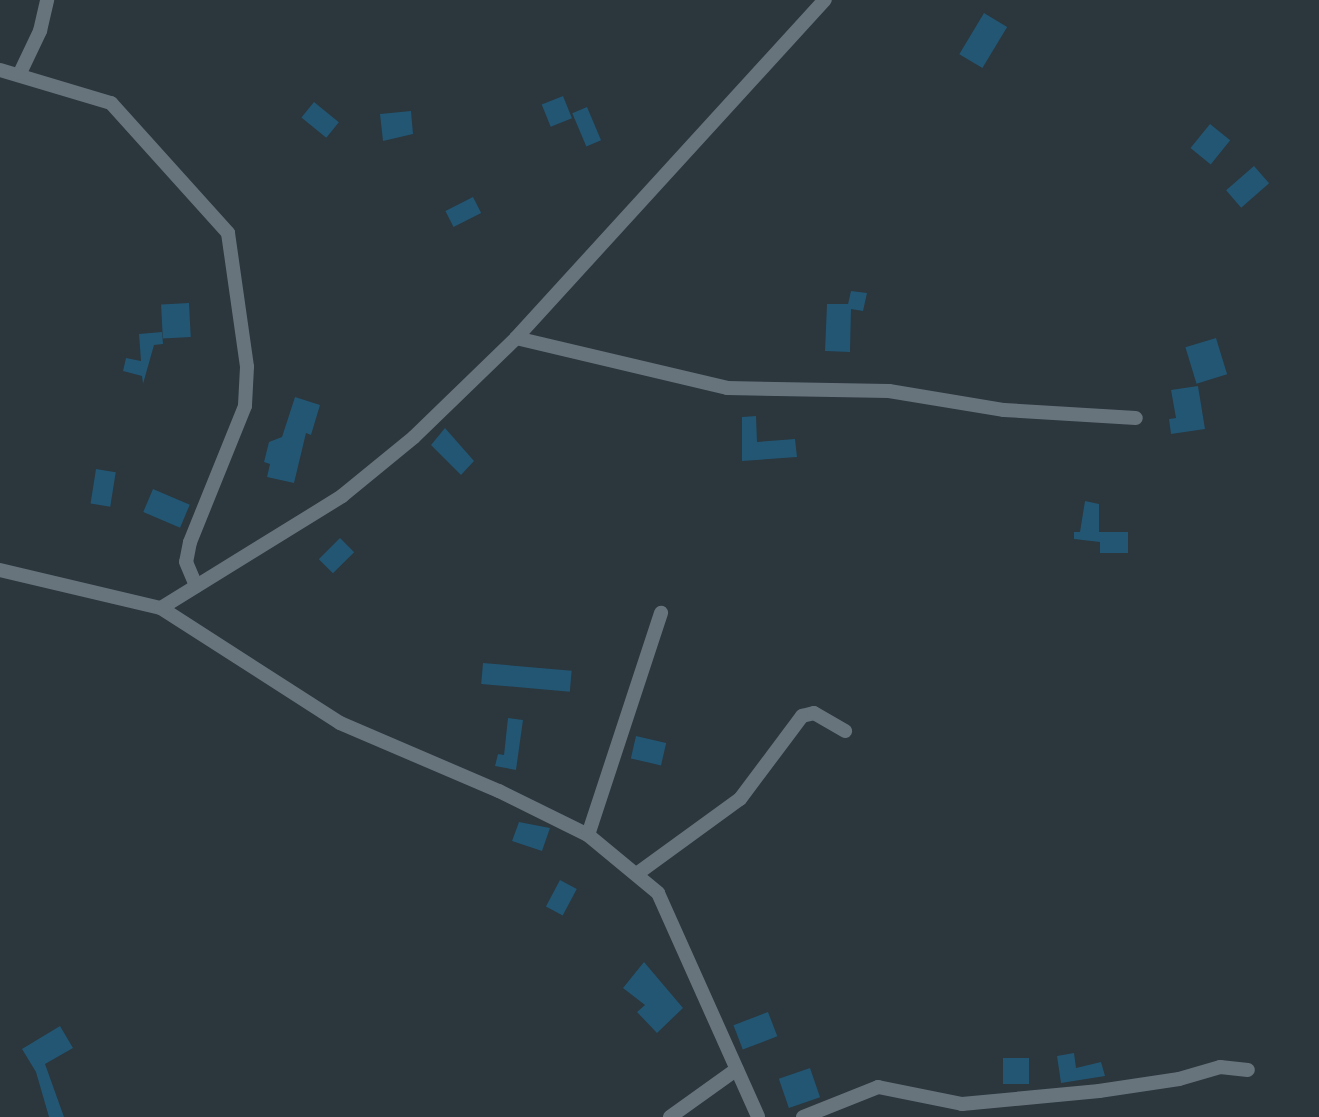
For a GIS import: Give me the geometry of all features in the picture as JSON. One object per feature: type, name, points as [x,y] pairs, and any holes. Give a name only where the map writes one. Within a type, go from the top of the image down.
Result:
[{"type":"street","points":[[20,73],[40,31],[47,0]]},
{"type":"street","points":[[161,608],[342,496],[414,437],[516,338],[825,0]]},
{"type":"street","points":[[0,70],[111,104],[228,233],[247,367],[245,406],[190,542],[186,562],[196,586]]},
{"type":"street","points":[[516,338],[726,388],[889,391],[1004,410],[1136,418]]},
{"type":"street","points":[[0,570],[161,608],[340,723],[499,791],[588,835],[638,872],[658,893],[758,1117]]},
{"type":"street","points":[[588,835],[661,613]]},
{"type":"street","points":[[638,872],[740,799],[802,716],[814,713],[845,731]]},
{"type":"street","points":[[803,1117],[878,1087],[962,1104],[1099,1091],[1179,1079],[1220,1067],[1248,1070]]},
{"type":"street","points":[[670,1117],[737,1068]]},
{"type":"building","points":[[984,13],[1007,27],[982,68],[959,54]]},
{"type":"building","points":[[563,96],[572,118],[551,127],[542,105]]},
{"type":"building","points":[[314,102],[339,122],[326,138],[301,118]]},
{"type":"building","points":[[587,107],[601,140],[586,146],[572,113]]},
{"type":"building","points":[[411,111],[413,134],[383,141],[380,114]]},
{"type":"building","points":[[1210,124],[1230,140],[1211,164],[1190,148]]},
{"type":"building","points":[[1254,166],[1269,183],[1241,208],[1226,190]]},
{"type":"building","points":[[473,197],[481,213],[454,227],[445,211]]},
{"type":"building","points":[[851,291],[867,293],[863,311],[851,309],[850,352],[825,351],[827,304],[848,304]]},
{"type":"building","points":[[189,303],[191,337],[163,338],[161,304]]},
{"type":"building","points":[[162,332],[163,344],[154,345],[143,384],[142,376],[123,371],[126,358],[141,361],[139,334]]},
{"type":"building","points":[[1216,338],[1227,374],[1197,384],[1185,347]]},
{"type":"building","points":[[1198,386],[1205,429],[1171,434],[1169,419],[1176,418],[1171,390]]},
{"type":"building","points":[[295,397],[320,405],[311,435],[306,433],[294,483],[267,477],[270,464],[264,462],[269,442],[282,437]]},
{"type":"building","points":[[756,416],[757,442],[795,439],[797,457],[742,461],[742,417]]},
{"type":"building","points":[[445,428],[474,461],[461,475],[431,445]]},
{"type":"building","points":[[96,469],[116,472],[110,507],[91,504]]},
{"type":"building","points":[[153,489],[190,505],[180,528],[143,512]]},
{"type":"building","points":[[1085,501],[1099,504],[1099,532],[1128,532],[1128,553],[1100,553],[1100,542],[1074,539],[1074,532],[1080,532]]},
{"type":"building","points":[[340,538],[354,552],[333,573],[319,559]]},
{"type":"building","points":[[483,663],[572,671],[570,692],[481,684]]},
{"type":"building","points":[[508,718],[523,720],[516,770],[495,766],[498,754],[504,755]]},
{"type":"building","points":[[636,736],[666,743],[661,765],[631,758]]},
{"type":"building","points":[[519,822],[550,828],[542,851],[512,841]]},
{"type":"building","points":[[560,880],[577,889],[563,915],[546,906]]},
{"type":"building","points":[[644,962],[683,1008],[657,1033],[637,1012],[645,1005],[623,988]]},
{"type":"building","points":[[768,1012],[777,1036],[743,1050],[733,1025]]},
{"type":"building","points":[[60,1026],[73,1048],[45,1064],[64,1117],[49,1117],[36,1072],[22,1049]]},
{"type":"building","points":[[1074,1053],[1076,1068],[1101,1062],[1105,1076],[1061,1083],[1057,1056]]},
{"type":"building","points":[[1003,1058],[1029,1058],[1029,1084],[1003,1084]]},
{"type":"building","points":[[810,1068],[820,1097],[789,1108],[779,1079]]}]
